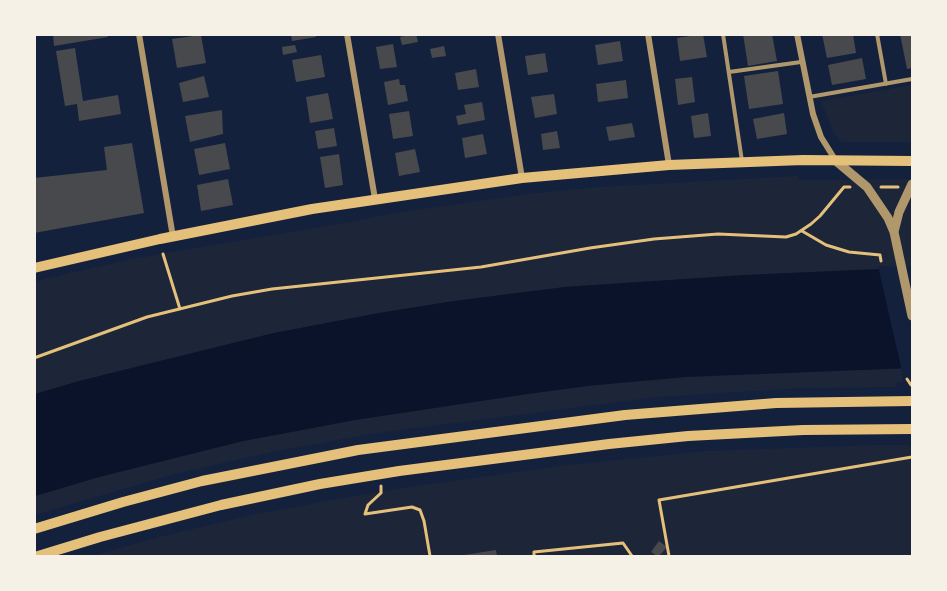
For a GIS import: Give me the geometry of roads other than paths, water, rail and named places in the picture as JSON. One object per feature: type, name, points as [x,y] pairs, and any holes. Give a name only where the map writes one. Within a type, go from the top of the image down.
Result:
[{"type":"main road","points":[[34,268],[173,237],[375,199],[522,178],[669,165],[912,161]]},
{"type":"main road","points":[[34,529],[202,481],[369,448],[625,414],[776,403],[912,401]]},
{"type":"main road","points":[[38,556],[194,512],[283,491],[379,474],[590,446],[688,436],[803,430],[912,429]]},
{"type":"street","points":[[139,34],[173,237]]},
{"type":"street","points":[[347,34],[375,199]]},
{"type":"street","points":[[498,34],[522,178]]},
{"type":"street","points":[[648,34],[669,165]]},
{"type":"street","points":[[797,34],[808,97],[821,137],[836,161],[867,187],[888,218],[894,232],[912,316]]},
{"type":"street","points":[[894,232],[899,212],[912,184]]},
{"type":"lane","points":[[723,34],[742,162]]},
{"type":"lane","points":[[877,34],[886,84]]},
{"type":"lane","points":[[729,72],[801,62]]},
{"type":"lane","points":[[808,97],[912,79]]}]
